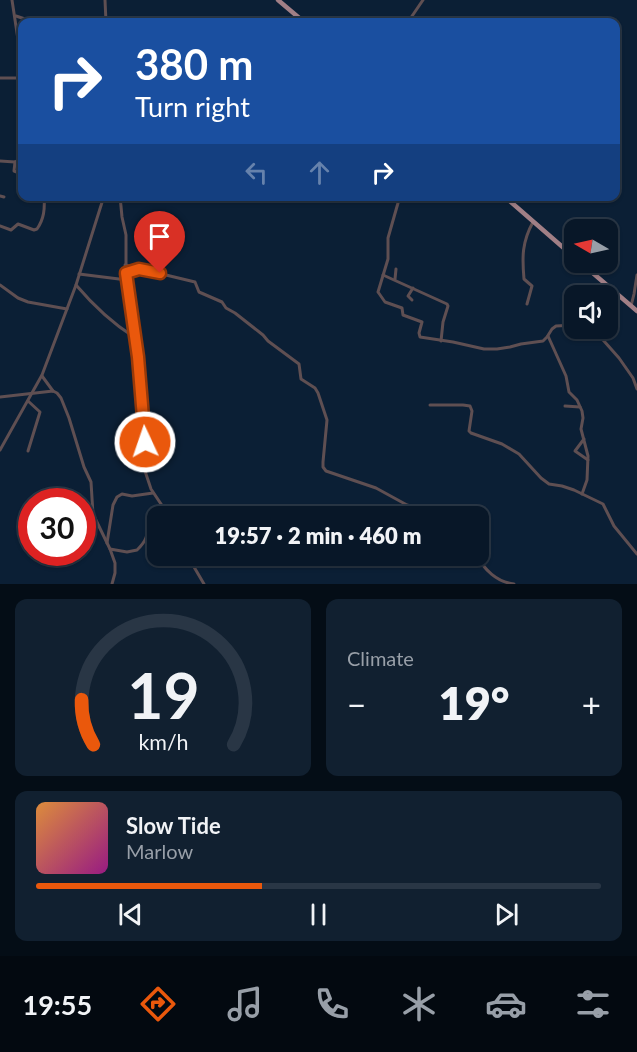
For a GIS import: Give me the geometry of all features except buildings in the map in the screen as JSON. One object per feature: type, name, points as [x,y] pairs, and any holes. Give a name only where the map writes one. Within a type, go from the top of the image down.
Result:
[{"type":"main road","points":[[278,0],[299,18]]},
{"type":"main road","points":[[510,201],[564,248]]},
{"type":"main road","points":[[593,273],[637,311]]},
{"type":"street","points":[[12,0],[18,37]]},
{"type":"street","points":[[105,0],[106,18]]},
{"type":"street","points":[[411,18],[423,0]]},
{"type":"street","points":[[15,15],[23,18]]},
{"type":"street","points":[[0,78],[18,78]]},
{"type":"street","points":[[0,161],[18,160]]},
{"type":"street","points":[[15,162],[14,171],[18,172]]},
{"type":"street","points":[[0,226],[11,230],[18,224],[37,229],[44,213],[44,201]]},
{"type":"street","points":[[0,450],[42,375],[76,285],[102,201]]},
{"type":"street","points":[[120,201],[126,235],[125,265],[144,420],[145,471],[150,488],[162,506]]},
{"type":"street","points":[[399,201],[388,237],[388,254],[378,290],[383,301],[402,308],[403,315],[422,322],[420,337],[497,349],[543,341],[556,326],[564,326]]},
{"type":"street","points":[[527,304],[532,286],[524,279],[522,252],[533,222]]},
{"type":"street","points":[[125,265],[195,282],[199,292],[222,302],[226,309],[238,315],[263,335],[268,342],[299,364],[301,379],[315,388],[327,420],[324,438],[324,470],[376,488],[410,506]]},
{"type":"street","points":[[126,273],[139,269]]},
{"type":"street","points":[[395,280],[396,269]]},
{"type":"street","points":[[79,274],[127,280]]},
{"type":"street","points":[[383,275],[448,305],[441,341]]},
{"type":"street","points":[[631,306],[637,275]]},
{"type":"street","points":[[0,285],[28,302],[67,309]]},
{"type":"street","points":[[76,285],[116,325],[134,337]]},
{"type":"street","points":[[412,300],[408,296],[413,288]]},
{"type":"street","points":[[548,336],[566,376],[569,392],[580,407],[581,429],[588,454],[587,480],[582,494]]},
{"type":"street","points":[[602,339],[633,378],[637,389]]},
{"type":"street","points":[[42,375],[61,398],[91,482],[93,515],[110,549],[115,567],[112,584]]},
{"type":"street","points":[[0,397],[53,391]]},
{"type":"street","points":[[28,401],[40,412],[28,451]]},
{"type":"street","points":[[430,405],[470,406],[472,411],[470,432],[502,444],[519,454],[548,483],[562,486],[604,505],[614,526],[637,554]]},
{"type":"street","points":[[565,405],[580,407]]},
{"type":"street","points":[[584,439],[576,452],[588,460]]},
{"type":"street","points":[[107,544],[113,505],[117,497],[122,494],[133,496],[153,493]]},
{"type":"street","points":[[110,549],[127,552],[137,550],[147,537]]},
{"type":"street","points":[[193,566],[204,584]]},
{"type":"street","points":[[483,566],[499,580],[514,584]]},
{"type":"route","points":[[145,442],[138,357],[126,273],[139,269],[160,273]]}]
